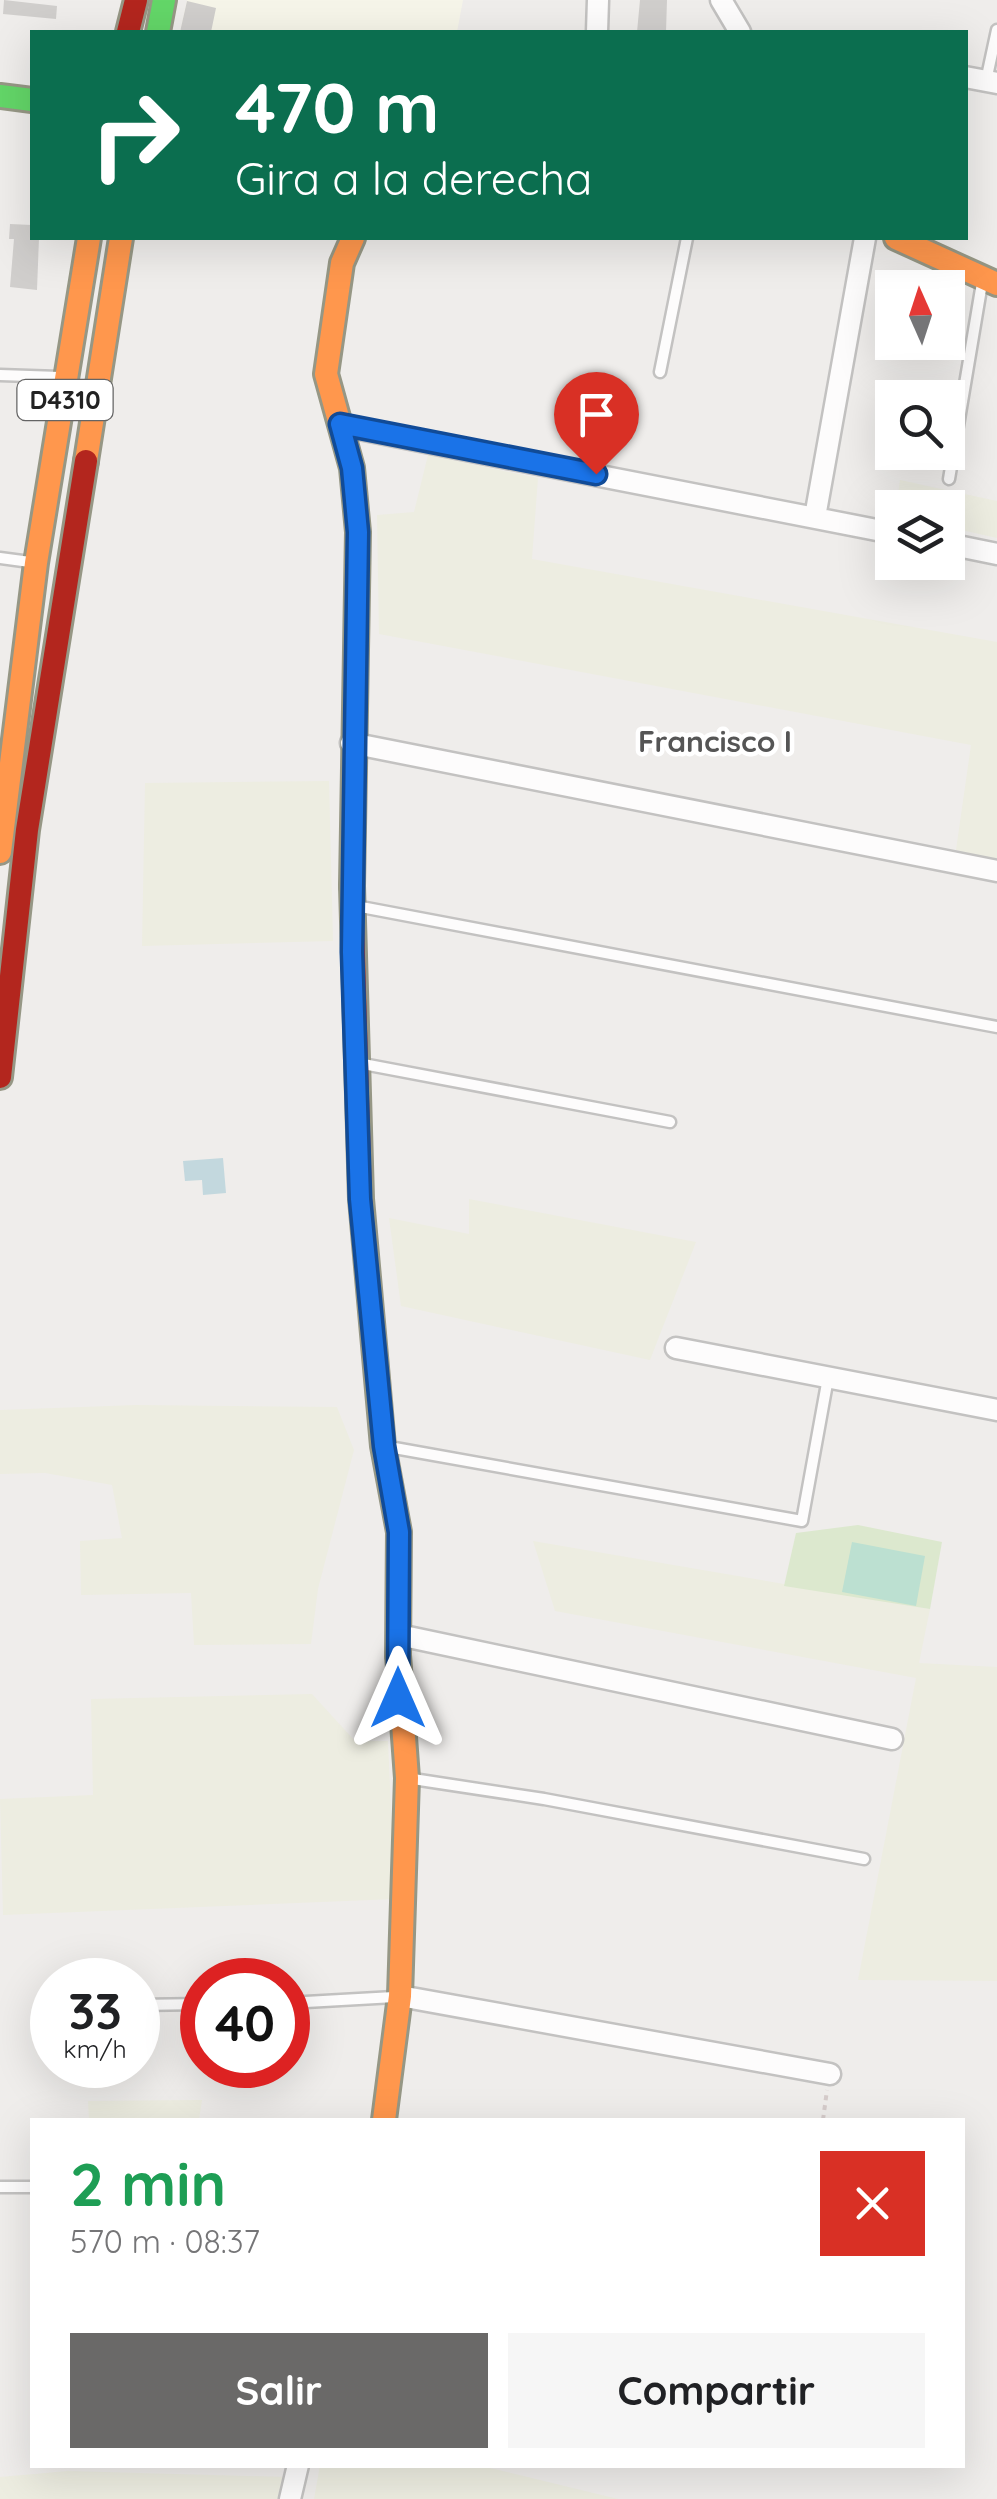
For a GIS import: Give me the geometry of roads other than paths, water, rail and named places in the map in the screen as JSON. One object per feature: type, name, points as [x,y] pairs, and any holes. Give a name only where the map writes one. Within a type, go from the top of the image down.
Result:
[{"type":"street","points":[[128,30],[136,0]]},
{"type":"street","points":[[158,30],[164,0]]},
{"type":"street","points":[[596,30],[598,0]]},
{"type":"street","points":[[721,0],[739,30]]},
{"type":"street","points":[[0,96],[30,100]]},
{"type":"street","name":"D4310","points":[[0,1077],[28,628],[90,240]]},
{"type":"street","name":"D4310","points":[[0,852],[16,828],[57,630],[122,240]]},
{"type":"street","points":[[352,240],[342,263],[327,346],[326,374],[352,468],[358,532],[351,743],[355,906],[352,952],[360,1199],[384,1446],[399,1532],[398,1698],[407,1778],[400,1996],[384,2118]]},
{"type":"street","points":[[815,517],[865,240]]},
{"type":"street","points":[[900,240],[990,280]]},
{"type":"street","points":[[340,424],[875,529]]},
{"type":"street","points":[[965,547],[997,554]]},
{"type":"street","points":[[28,628],[57,630]]},
{"type":"street","points":[[351,743],[997,872]]},
{"type":"street","points":[[676,1348],[997,1410]]},
{"type":"street","points":[[398,1636],[892,1739]]},
{"type":"street","points":[[400,1996],[830,2074]]},
{"type":"street","points":[[290,2499],[297,2468]]},
{"type":"lane","points":[[983,81],[997,30]]},
{"type":"lane","points":[[660,372],[687,240]]},
{"type":"lane","points":[[950,479],[990,280]]},
{"type":"lane","points":[[0,375],[99,382]]},
{"type":"lane","points":[[0,558],[36,563]]},
{"type":"lane","points":[[355,906],[997,1027]]},
{"type":"lane","points":[[357,1063],[670,1122]]},
{"type":"lane","points":[[384,1446],[802,1520],[828,1378]]},
{"type":"lane","points":[[407,1778],[544,1798],[864,1859]]},
{"type":"lane","points":[[310,2001],[400,1996]]},
{"type":"lane","points":[[0,2187],[30,2187]]},
{"type":"district","name":"Francisco I","points":[[715,742]]}]
